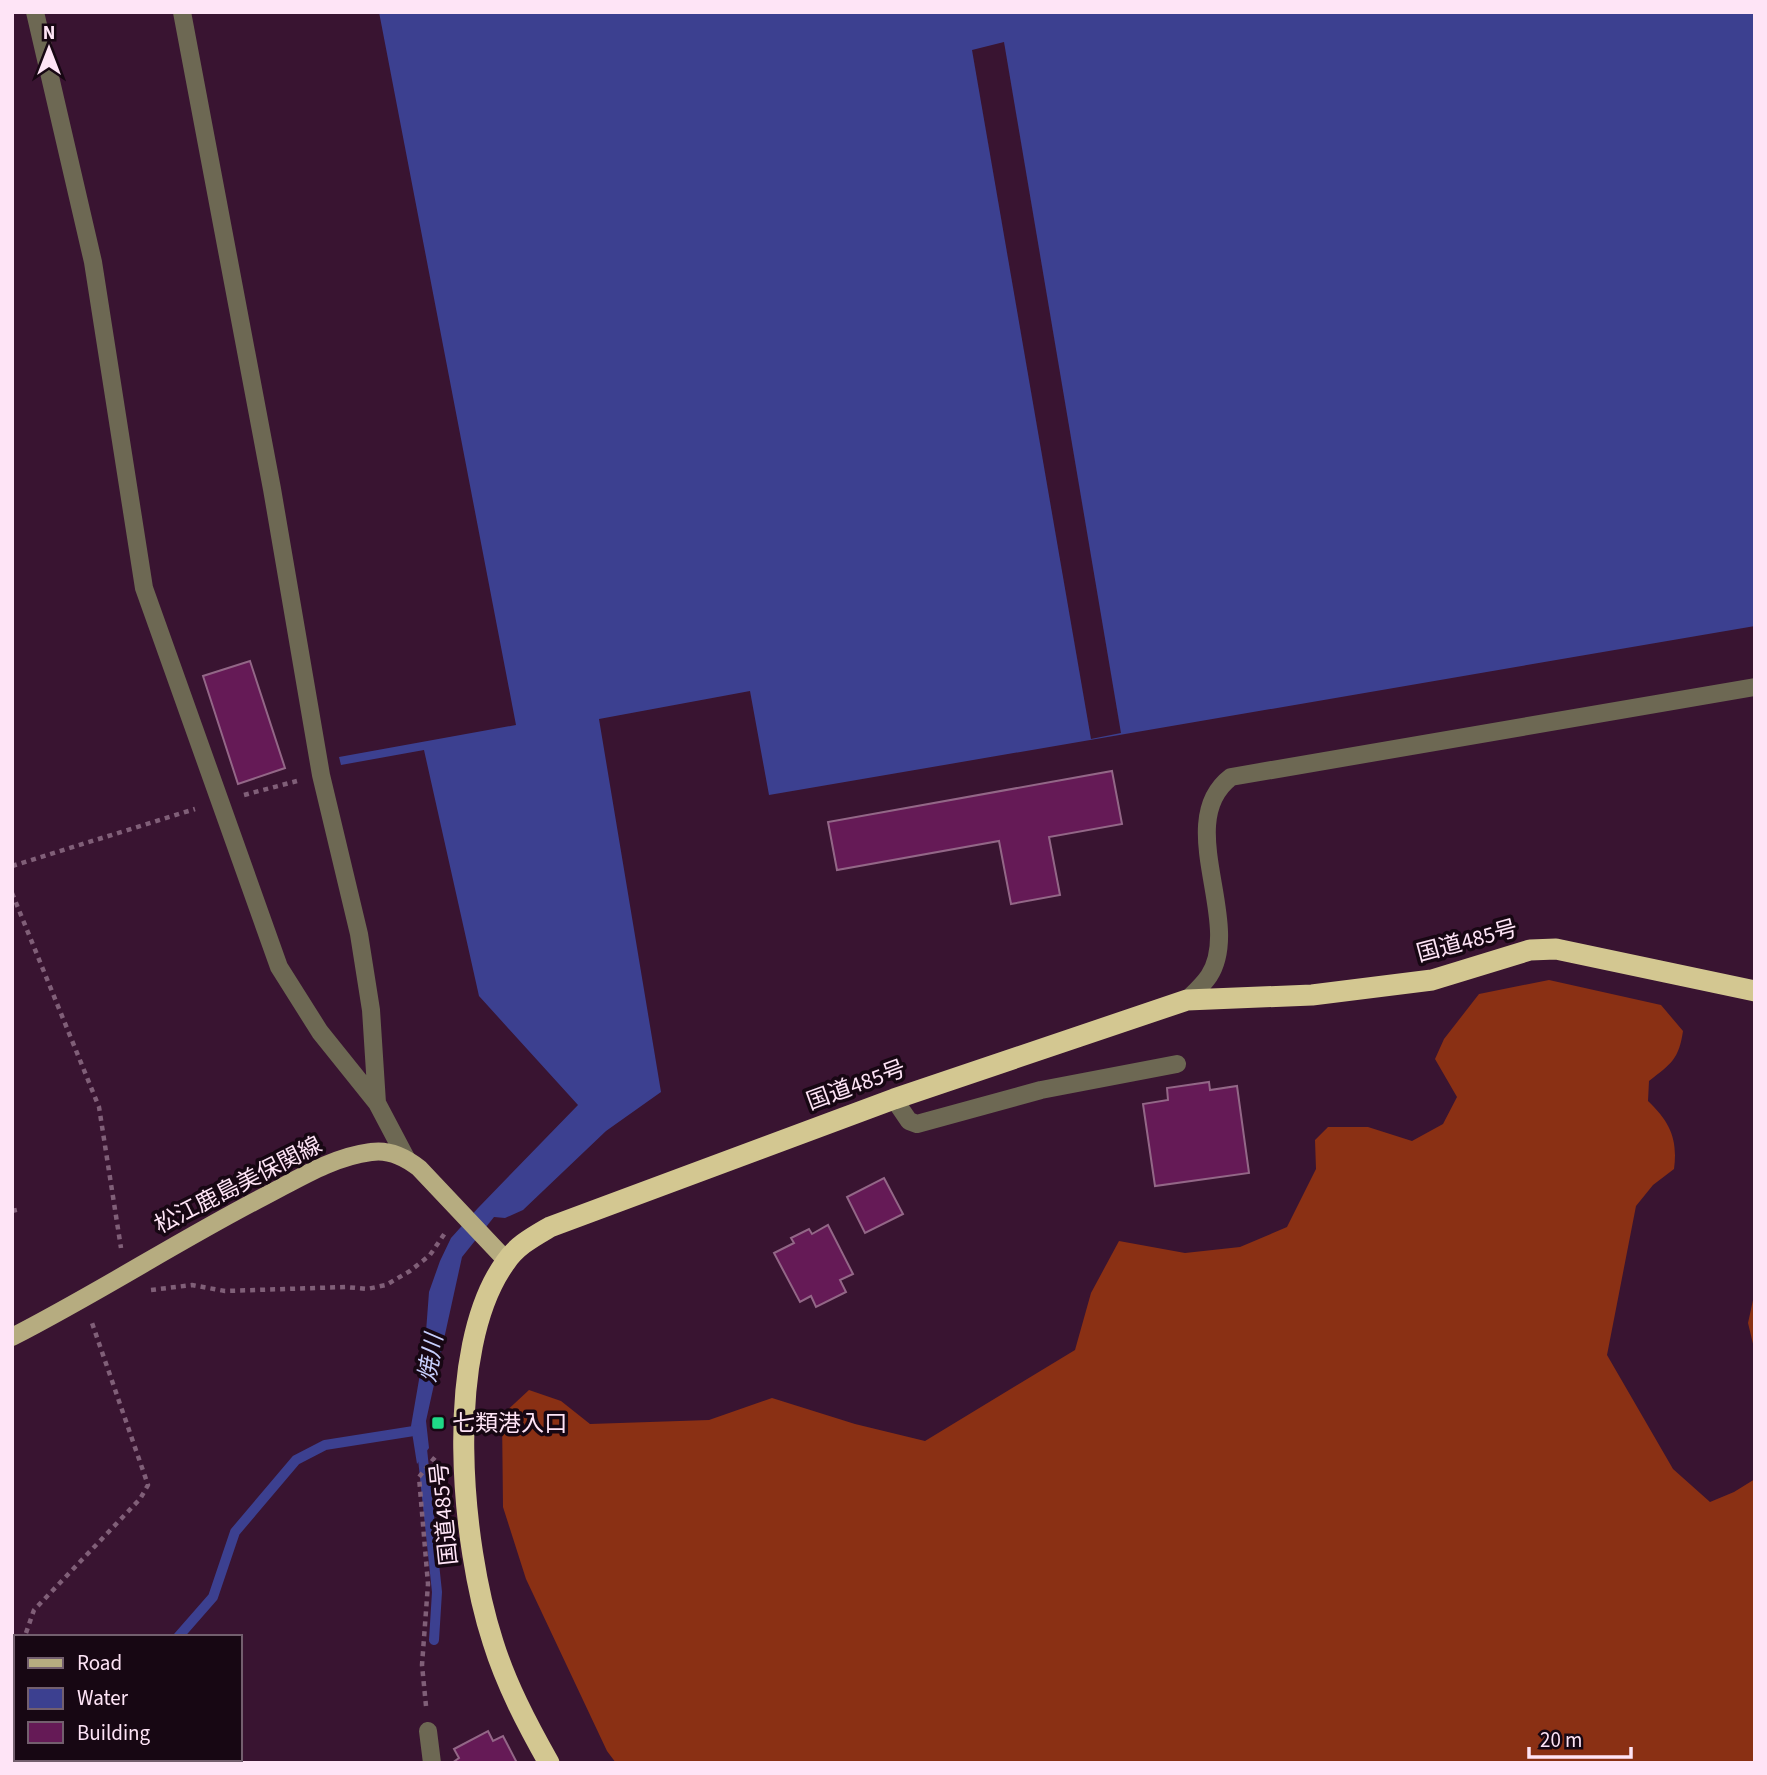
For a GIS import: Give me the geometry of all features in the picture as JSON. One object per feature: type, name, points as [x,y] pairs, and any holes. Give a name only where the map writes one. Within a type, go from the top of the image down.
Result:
[{"type":"highway","name":"国道485号","points":[[549,1763],[525,1720],[492,1642],[472,1554],[463,1480],[466,1392],[481,1310],[506,1260],[526,1241],[550,1227],[894,1099],[1187,1000],[1312,995],[1432,980],[1530,950],[1556,949],[1755,991]]},
{"type":"main road","name":"松江鹿島美保関線","points":[[12,1336],[83,1300],[182,1239],[338,1160],[374,1151],[406,1158]]},
{"type":"main road","points":[[406,1158],[506,1260]]},
{"type":"street","points":[[35,12],[93,262],[144,588],[279,967],[320,1032],[377,1103],[406,1158]]},
{"type":"street","points":[[182,12],[272,489],[321,775],[359,934],[371,1010],[377,1103]]},
{"type":"street","points":[[1187,1000],[1210,975],[1215,958],[1215,898],[1206,814],[1220,785],[1231,777],[1755,687]]},
{"type":"street","points":[[894,1099],[909,1121],[917,1124],[1041,1090],[1177,1064]]},
{"type":"street","points":[[428,1731],[432,1763]]},
{"type":"path","points":[[12,866],[218,802],[321,775]]},
{"type":"path","points":[[12,893],[99,1107],[125,1275]]},
{"type":"path","points":[[12,1211],[21,1209]]},
{"type":"path","points":[[138,1292],[192,1285],[225,1291],[346,1287],[367,1289],[386,1285],[430,1255],[464,1216]]},
{"type":"path","points":[[25,1635],[34,1610],[140,1499],[148,1485],[83,1300]]},
{"type":"path","points":[[428,1731],[422,1665],[428,1584],[419,1503],[422,1471],[430,1461]]},
{"type":"shaded area","points":[[1549,980],[1661,1005],[1683,1031],[1673,1060],[1649,1081],[1648,1101],[1662,1116],[1671,1132],[1675,1149],[1674,1169],[1653,1185],[1636,1206],[1607,1355],[1673,1469],[1710,1502],[1755,1479],[1755,1763],[616,1763],[607,1751],[526,1579],[503,1507],[502,1415],[529,1390],[561,1401],[590,1424],[709,1420],[772,1398],[855,1424],[925,1441],[1075,1350],[1091,1293],[1119,1241],[1185,1253],[1240,1247],[1287,1227],[1316,1169],[1315,1140],[1328,1127],[1368,1127],[1412,1141],[1443,1124],[1457,1097],[1435,1059],[1444,1039],[1479,994]]},
{"type":"shaded area","points":[[1755,1291],[1755,1352],[1748,1323]]},
{"type":"water","points":[[379,12],[1755,12],[1755,626],[769,795],[750,691],[599,719],[661,1092],[606,1131],[523,1210],[505,1218],[494,1217],[462,1257],[426,1421],[429,1448],[417,1464],[411,1426],[425,1345],[429,1292],[440,1261],[451,1238],[578,1105],[479,996],[424,750],[341,765],[339,757],[516,725]]},
{"type":"pier","points":[[1004,42],[1121,733],[1091,739],[972,50]]},
{"type":"building","points":[[250,661],[285,768],[238,784],[203,676]]},
{"type":"building","points":[[1112,771],[1122,824],[1049,837],[1060,895],[1011,904],[999,841],[837,870],[828,822]]},
{"type":"building","points":[[1209,1082],[1210,1090],[1237,1086],[1249,1173],[1155,1186],[1143,1104],[1168,1100],[1167,1088]]},
{"type":"building","points":[[884,1178],[903,1214],[865,1233],[847,1197]]},
{"type":"building","points":[[828,1225],[853,1274],[840,1280],[846,1292],[816,1307],[811,1296],[800,1302],[774,1253],[794,1243],[791,1238],[809,1229],[812,1234]]},
{"type":"building","points":[[488,1731],[493,1741],[503,1736],[517,1763],[452,1763],[459,1758],[454,1749]]},
{"type":"waterway","name":"焼川","points":[[180,1635],[213,1597],[235,1532],[296,1460],[325,1445],[420,1430],[437,1592],[434,1640]]},
{"type":"place","name":"七類港入口","points":[[438,1423]]}]
